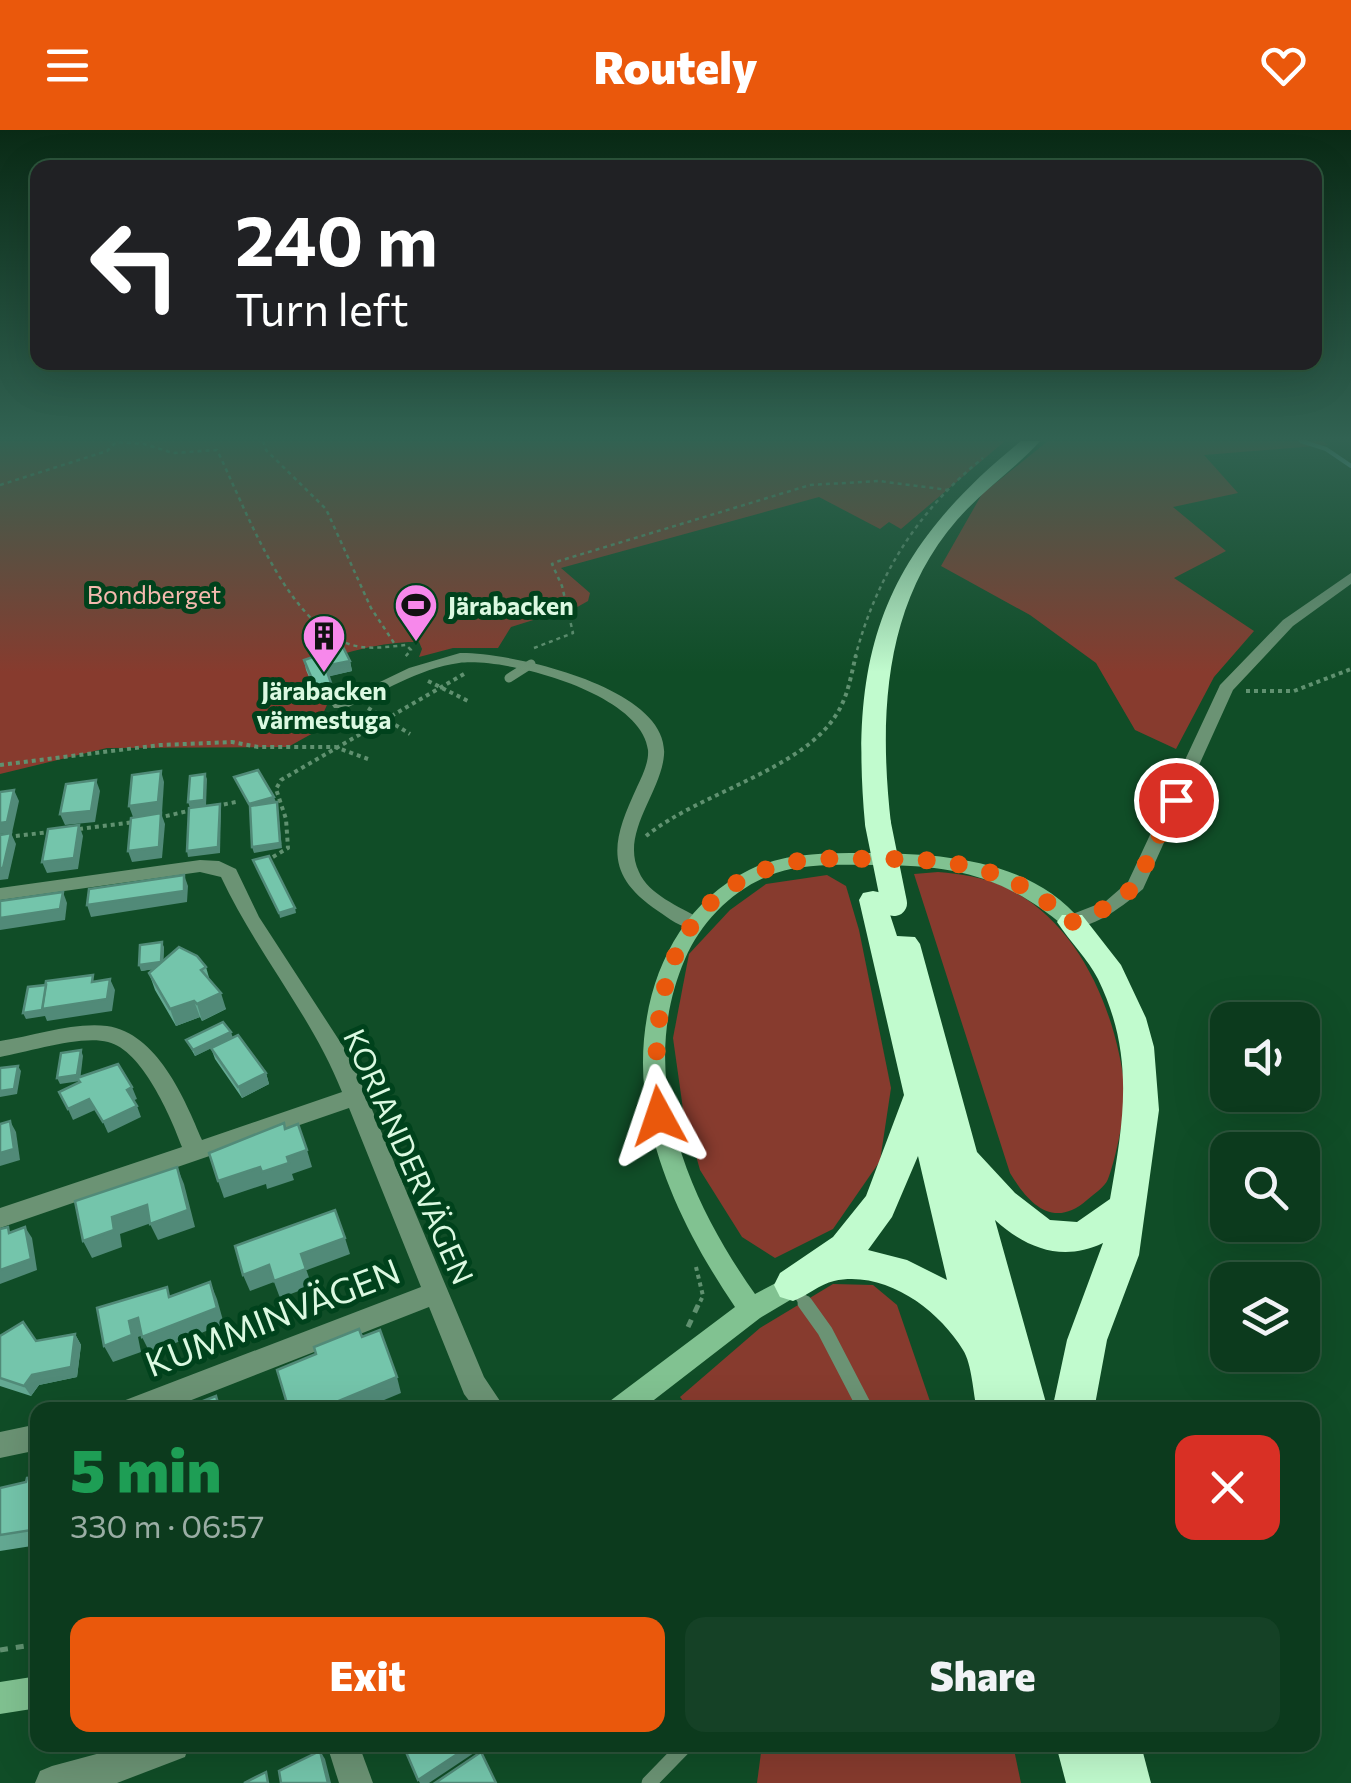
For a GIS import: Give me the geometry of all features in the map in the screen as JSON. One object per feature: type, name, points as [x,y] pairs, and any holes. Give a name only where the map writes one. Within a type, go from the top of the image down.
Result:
[{"type":"highway","points":[[930,518],[882,600],[868,641],[857,700],[853,758],[920,1095],[996,1402]]},
{"type":"highway","points":[[868,824],[873,698],[897,600],[945,518]]},
{"type":"highway","points":[[884,901],[960,1156],[1025,1402]]},
{"type":"highway","points":[[1072,922],[1110,972],[1138,1047],[1140,1142],[1120,1255],[1088,1340],[1075,1402]]},
{"type":"highway","points":[[793,1284],[829,1266],[862,1232],[885,1198],[920,1095]]},
{"type":"highway","points":[[960,1156],[1014,1220],[1043,1236],[1081,1237],[1112,1223],[1128,1206]]},
{"type":"highway","points":[[829,1266],[874,1264],[913,1276],[950,1305],[983,1349]]},
{"type":"highway","points":[[1083,1752],[1090,1783]]},
{"type":"highway","points":[[1118,1752],[1126,1783]]},
{"type":"street","points":[[751,1310],[724,1273],[688,1198],[659,1116],[656,1029],[674,956],[692,923],[741,881],[779,866],[820,859],[958,862],[1023,885],[1072,922],[1113,905],[1136,885],[1226,688],[1288,623],[1351,576]]},
{"type":"street","points":[[340,706],[404,671],[452,659],[500,656],[531,664],[612,698],[644,722],[656,748],[655,764],[626,832],[626,868],[644,893],[692,923]]},
{"type":"street","name":"KORIANDERVÄGEN","points":[[0,894],[219,867],[229,872],[250,918],[340,1058],[474,1385],[486,1402]]},
{"type":"street","points":[[0,1049],[107,1033],[134,1044],[184,1119],[195,1152]]},
{"type":"street","points":[[0,1218],[356,1096]]},
{"type":"street","points":[[630,1402],[751,1310],[793,1284]]},
{"type":"street","name":"KUMMINVÄGEN","points":[[154,1402],[438,1292]]},
{"type":"street","points":[[0,1445],[30,1439]]},
{"type":"street","points":[[0,1698],[30,1693]]},
{"type":"street","points":[[52,1783],[114,1768],[155,1752]]},
{"type":"street","points":[[345,1752],[356,1783]]},
{"type":"lane","points":[[509,678],[531,664]]},
{"type":"lane","points":[[793,1284],[825,1331],[862,1402]]},
{"type":"lane","points":[[649,1783],[679,1752]]},
{"type":"path","points":[[253,518],[295,601],[340,641],[372,649],[406,646],[410,650],[404,671],[468,701]]},
{"type":"path","points":[[330,518],[372,608],[396,646]]},
{"type":"path","points":[[258,864],[288,848],[286,818],[276,789],[281,780],[500,656],[573,632],[565,616],[563,589],[552,572],[552,564],[701,518]]},
{"type":"path","points":[[640,848],[655,828],[798,752],[832,722],[848,689],[874,600],[894,556],[925,518]]},
{"type":"path","points":[[1226,688],[1266,694],[1294,692],[1351,670]]},
{"type":"path","points":[[372,710],[410,734]]},
{"type":"path","points":[[0,765],[160,745],[232,742],[335,747],[368,759]]},
{"type":"path","points":[[207,808],[236,802]]},
{"type":"path","points":[[154,819],[195,810]]},
{"type":"path","points":[[73,830],[140,821]]},
{"type":"path","points":[[0,838],[56,832]]},
{"type":"path","points":[[0,1650],[30,1645]]},
{"type":"green space","name":"Bondberget","points":[[0,518],[742,518],[561,568],[590,593],[588,601],[572,610],[549,610],[543,617],[511,627],[498,648],[453,648],[419,657],[419,642],[394,643],[318,663],[330,698],[315,732],[288,747],[107,748],[0,774]]},
{"type":"green space","points":[[859,518],[914,518],[901,529],[889,522],[880,529]]},
{"type":"green space","points":[[968,518],[1186,518],[1226,551],[1174,578],[1254,631],[1214,677],[1176,749],[1135,730],[1096,663],[1030,615],[941,566]]},
{"type":"green space","points":[[938,872],[988,881],[1031,903],[1074,946],[1103,1000],[1120,1060],[1124,1108],[1108,1179],[1075,1209],[1052,1213],[1042,1209],[1010,1173],[914,874]]},
{"type":"green space","points":[[827,875],[846,886],[859,930],[891,1088],[880,1161],[833,1229],[775,1258],[742,1237],[700,1170],[683,1109],[673,1038],[689,954],[730,910],[766,884]]},
{"type":"green space","points":[[833,1284],[873,1285],[897,1305],[930,1402],[684,1402],[680,1397],[760,1328]]},
{"type":"green space","points":[[761,1752],[1014,1752],[1021,1783],[757,1783]]},
{"type":"building","points":[[343,647],[350,661],[325,666],[331,683],[315,686],[304,660]]},
{"type":"building","points":[[258,770],[274,797],[249,804],[234,777]]},
{"type":"building","points":[[161,771],[158,802],[129,806],[132,775]]},
{"type":"building","points":[[205,774],[204,800],[188,802],[190,776]]},
{"type":"building","points":[[96,780],[91,811],[60,814],[66,784]]},
{"type":"building","points":[[14,790],[7,822],[0,823],[0,792]]},
{"type":"building","points":[[277,802],[280,843],[252,847],[250,806]]},
{"type":"building","points":[[220,804],[218,847],[187,851],[189,808]]},
{"type":"building","points":[[161,813],[159,847],[128,851],[131,818]]},
{"type":"building","points":[[79,825],[74,858],[42,862],[48,829]]},
{"type":"building","points":[[11,833],[3,868],[0,868],[0,835]]},
{"type":"building","points":[[269,856],[295,908],[279,913],[253,860]]},
{"type":"building","points":[[184,875],[184,891],[87,905],[89,889]]},
{"type":"building","points":[[63,892],[60,909],[0,918],[0,901]]},
{"type":"building","points":[[162,942],[161,962],[139,965],[140,945]]},
{"type":"building","points":[[179,947],[197,956],[206,967],[201,970],[221,993],[197,1004],[194,1001],[170,1009],[149,973]]},
{"type":"building","points":[[93,975],[92,982],[110,979],[107,999],[42,1009],[46,981]]},
{"type":"building","points":[[46,985],[42,1010],[23,1013],[28,987]]},
{"type":"building","points":[[223,1022],[231,1032],[193,1050],[186,1040]]},
{"type":"building","points":[[238,1035],[266,1073],[238,1087],[211,1048]]},
{"type":"building","points":[[81,1050],[77,1075],[57,1078],[61,1053]]},
{"type":"building","points":[[118,1064],[132,1087],[127,1090],[137,1106],[103,1122],[89,1099],[68,1109],[59,1092],[80,1082],[77,1078]]},
{"type":"building","points":[[18,1066],[14,1089],[0,1091],[0,1068]]},
{"type":"building","points":[[10,1121],[14,1149],[0,1153],[0,1124]]},
{"type":"building","points":[[284,1123],[285,1129],[298,1124],[307,1150],[287,1157],[289,1163],[262,1172],[260,1167],[218,1181],[209,1153]]},
{"type":"building","points":[[177,1167],[188,1210],[150,1224],[147,1205],[112,1217],[114,1230],[83,1241],[75,1201]]},
{"type":"building","points":[[335,1210],[345,1238],[301,1254],[306,1269],[274,1281],[269,1265],[243,1275],[235,1246]]},
{"type":"building","points":[[8,1227],[9,1233],[25,1227],[31,1259],[0,1270],[0,1229]]},
{"type":"building","points":[[210,1282],[217,1308],[142,1337],[138,1318],[129,1321],[132,1335],[104,1346],[97,1308],[167,1287],[169,1297]]},
{"type":"building","points":[[23,1322],[36,1341],[75,1334],[71,1367],[32,1375],[24,1386],[0,1378],[0,1336]]},
{"type":"building","points":[[359,1329],[362,1337],[380,1330],[397,1377],[336,1402],[287,1402],[277,1370],[316,1354],[314,1347]]},
{"type":"building","points":[[30,1478],[30,1530],[0,1535],[0,1488],[26,1482]]},
{"type":"building","points":[[320,1752],[328,1783],[281,1783],[279,1771]]},
{"type":"building","points":[[406,1752],[460,1752],[418,1780]]},
{"type":"building","points":[[481,1752],[496,1783],[435,1783]]},
{"type":"building","points":[[266,1772],[268,1783],[244,1783]]},
{"type":"place","name":"Järabacken","points":[[416,643]]},
{"type":"place","name":"Järabacken värmestuga","points":[[324,674]]},
{"type":"route","points":[[659,1116],[654,1070],[656,1029],[674,956],[692,923],[741,881],[779,866],[820,859],[958,862],[1023,885],[1072,922],[1113,905],[1136,885],[1176,800]]}]
